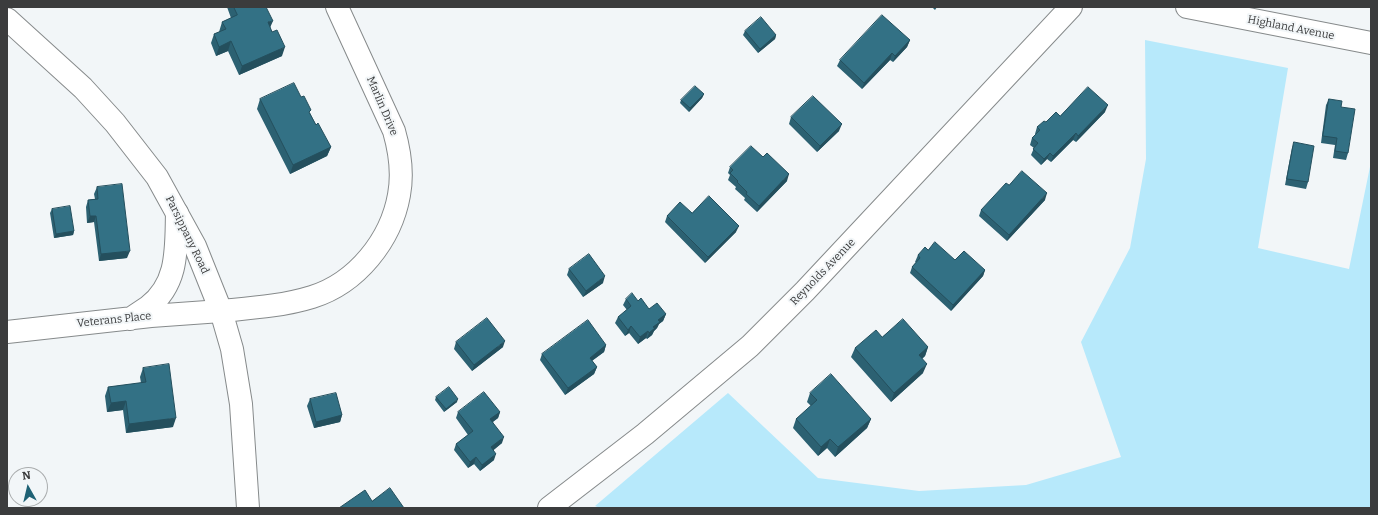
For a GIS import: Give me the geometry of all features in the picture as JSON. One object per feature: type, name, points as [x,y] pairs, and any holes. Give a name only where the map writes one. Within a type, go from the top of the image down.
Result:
[{"type":"street","name":"Marlin Drive","points":[[222,311],[267,307],[313,297],[341,283],[354,274],[369,258],[384,238],[391,224],[400,193],[401,172],[398,147],[394,131],[337,7]]},
{"type":"street","name":"Reynolds Avenue","points":[[549,508],[645,434],[750,346],[810,286],[1071,7]]},
{"type":"street","name":"Highland Avenue","points":[[1187,7],[1371,43]]},
{"type":"street","name":"Parsippany Road","points":[[7,19],[82,88],[115,123],[157,177],[195,246],[222,311],[232,349],[241,404],[248,508]]},
{"type":"street","points":[[130,318],[149,306],[169,282],[176,256],[177,213]]},
{"type":"street","name":"Veterans Place","points":[[7,332],[130,318],[222,311]]},
{"type":"shaded area","points":[[1145,40],[1288,68],[1258,248],[1349,269],[1371,162],[1371,508],[600,508],[595,506],[728,393],[818,478],[919,491],[1026,485],[1121,457],[1081,342],[1130,248],[1146,159]]},
{"type":"building","points":[[234,7],[266,7],[273,21],[268,22],[272,32],[277,30],[285,47],[242,66],[231,41],[219,47],[214,34],[226,29],[222,22],[237,15]]},
{"type":"building","points":[[882,15],[910,40],[895,56],[892,53],[864,83],[840,60]]},
{"type":"building","points":[[761,17],[776,35],[760,49],[745,31]]},
{"type":"building","points":[[294,83],[301,97],[304,96],[311,110],[309,112],[316,125],[318,123],[331,147],[293,165],[260,99]]},
{"type":"building","points":[[695,86],[704,94],[690,108],[681,100]]},
{"type":"building","points":[[1088,87],[1108,105],[1078,136],[1076,133],[1053,156],[1050,153],[1044,159],[1033,149],[1038,143],[1032,138],[1040,130],[1037,127],[1044,121],[1046,122],[1056,112],[1060,116]]},
{"type":"building","points":[[813,96],[842,124],[820,146],[791,117]]},
{"type":"building","points":[[1329,99],[1342,101],[1341,107],[1355,109],[1348,153],[1335,151],[1337,138],[1323,136]]},
{"type":"building","points":[[1294,142],[1314,146],[1308,182],[1287,179]]},
{"type":"building","points":[[751,146],[763,157],[767,153],[789,174],[759,206],[746,194],[747,192],[730,173],[733,170],[730,167]]},
{"type":"building","points":[[1022,171],[1047,193],[1009,235],[981,210],[1006,183],[1009,185]]},
{"type":"building","points":[[122,184],[130,251],[101,254],[96,216],[90,216],[88,200],[98,199],[97,187]]},
{"type":"building","points":[[709,196],[739,226],[708,257],[667,216],[680,202],[692,213]]},
{"type":"building","points":[[70,206],[74,231],[56,234],[52,209]]},
{"type":"building","points":[[935,242],[955,260],[964,251],[985,270],[953,305],[912,267],[920,258],[918,255],[925,247],[928,250]]},
{"type":"building","points":[[589,254],[605,276],[586,291],[569,269]]},
{"type":"building","points":[[632,293],[638,301],[641,298],[649,309],[657,303],[666,314],[658,320],[660,322],[653,327],[655,328],[649,333],[648,331],[640,337],[631,326],[628,330],[618,317],[631,306],[626,299]]},
{"type":"building","points":[[487,318],[505,341],[474,365],[456,342]]},
{"type":"building","points":[[903,319],[928,347],[919,355],[927,364],[894,393],[855,348],[876,330],[882,337]]},
{"type":"building","points":[[588,320],[606,345],[590,358],[597,367],[568,388],[542,354]]},
{"type":"building","points":[[169,364],[176,418],[129,424],[126,401],[111,403],[108,387],[146,382],[143,368]]},
{"type":"building","points":[[831,374],[871,419],[838,447],[830,439],[821,447],[796,419],[817,400],[810,393]]},
{"type":"building","points":[[449,387],[458,399],[446,409],[436,397]]},
{"type":"building","points":[[484,392],[500,412],[490,419],[504,437],[491,447],[496,454],[482,465],[476,457],[470,462],[456,444],[473,431],[458,412]]},
{"type":"building","points":[[336,393],[342,415],[316,422],[310,399]]},
{"type":"building","points":[[390,488],[404,508],[339,508],[365,490],[372,501]]}]
